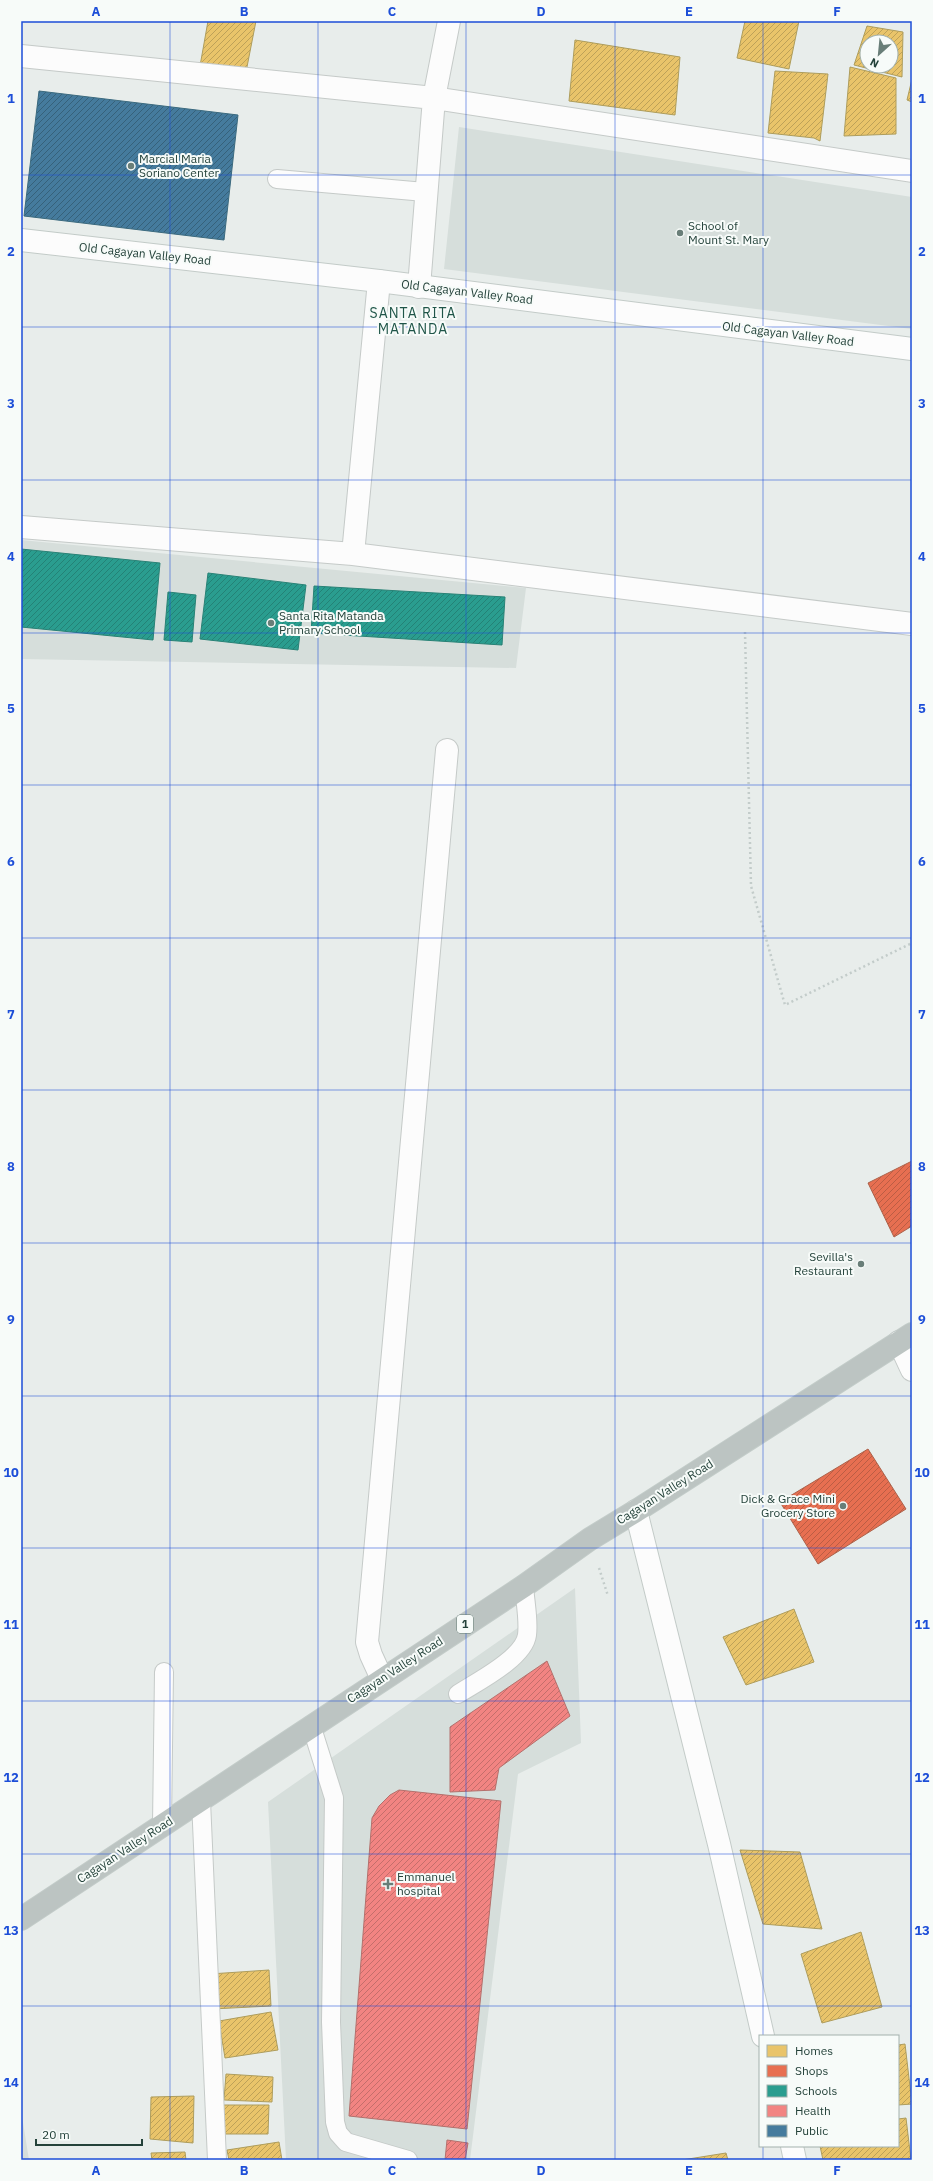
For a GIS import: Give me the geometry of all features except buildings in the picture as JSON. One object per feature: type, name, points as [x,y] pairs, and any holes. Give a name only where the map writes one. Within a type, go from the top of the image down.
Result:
[{"type":"highway","name":"Cagayan Valley Road","points":[[21,1919],[162,1825],[201,1801],[310,1726],[524,1586],[590,1539],[905,1338]]},
{"type":"street","points":[[419,287],[425,192],[434,98],[449,21]]},
{"type":"street","points":[[21,56],[434,98],[912,171]]},
{"type":"street","name":"Old Cagayan Valley Road","points":[[21,240],[379,281],[912,349]]},
{"type":"street","points":[[353,554],[379,281]]},
{"type":"street","points":[[21,526],[353,554],[912,624]]},
{"type":"street","points":[[382,1679],[367,1642],[447,750]]},
{"type":"street","points":[[905,1338],[912,1370]]},
{"type":"street","points":[[636,1511],[719,1844],[763,2035]]},
{"type":"street","points":[[792,2147],[795,2160]]},
{"type":"lane","points":[[277,179],[425,192]]},
{"type":"lane","points":[[458,1694],[517,1655],[524,1645],[527,1635],[524,1586]]},
{"type":"lane","points":[[162,1825],[164,1672]]},
{"type":"lane","points":[[310,1726],[334,1798],[331,2022],[335,2122],[338,2134],[346,2142],[408,2160]]},
{"type":"lane","points":[[201,1801],[217,2160]]},
{"type":"path","points":[[744,604],[751,886],[785,1005],[912,943]]},
{"type":"shaded area","name":"School of Mount St. Mary","points":[[459,127],[912,197],[912,329],[444,269]]},
{"type":"shaded area","name":"Santa Rita Matanda Primary School","points":[[21,540],[526,588],[516,668],[21,659]]},
{"type":"shaded area","name":"Emmanuel hospital","points":[[575,1588],[581,1743],[518,1774],[470,2160],[286,2160],[268,1802]]},
{"type":"shaded area","points":[[21,2110],[29,2160],[21,2160]]},
{"type":"place","name":"Marcial Maria Soriano Center","points":[[131,166]]},
{"type":"place","name":"School of Mount St. Mary","points":[[680,233]]},
{"type":"place","name":"Santa Rita Matanda Primary School","points":[[271,623]]},
{"type":"place","name":"Sevilla's Restaurant","points":[[861,1264]]},
{"type":"place","name":"Dick & Grace Mini Grocery Store","points":[[843,1506]]},
{"type":"place","name":"Emmanuel hospital","points":[[388,1884]]},
{"type":"district","name":"SANTA RITA MATANDA","points":[[413,322]]}]
